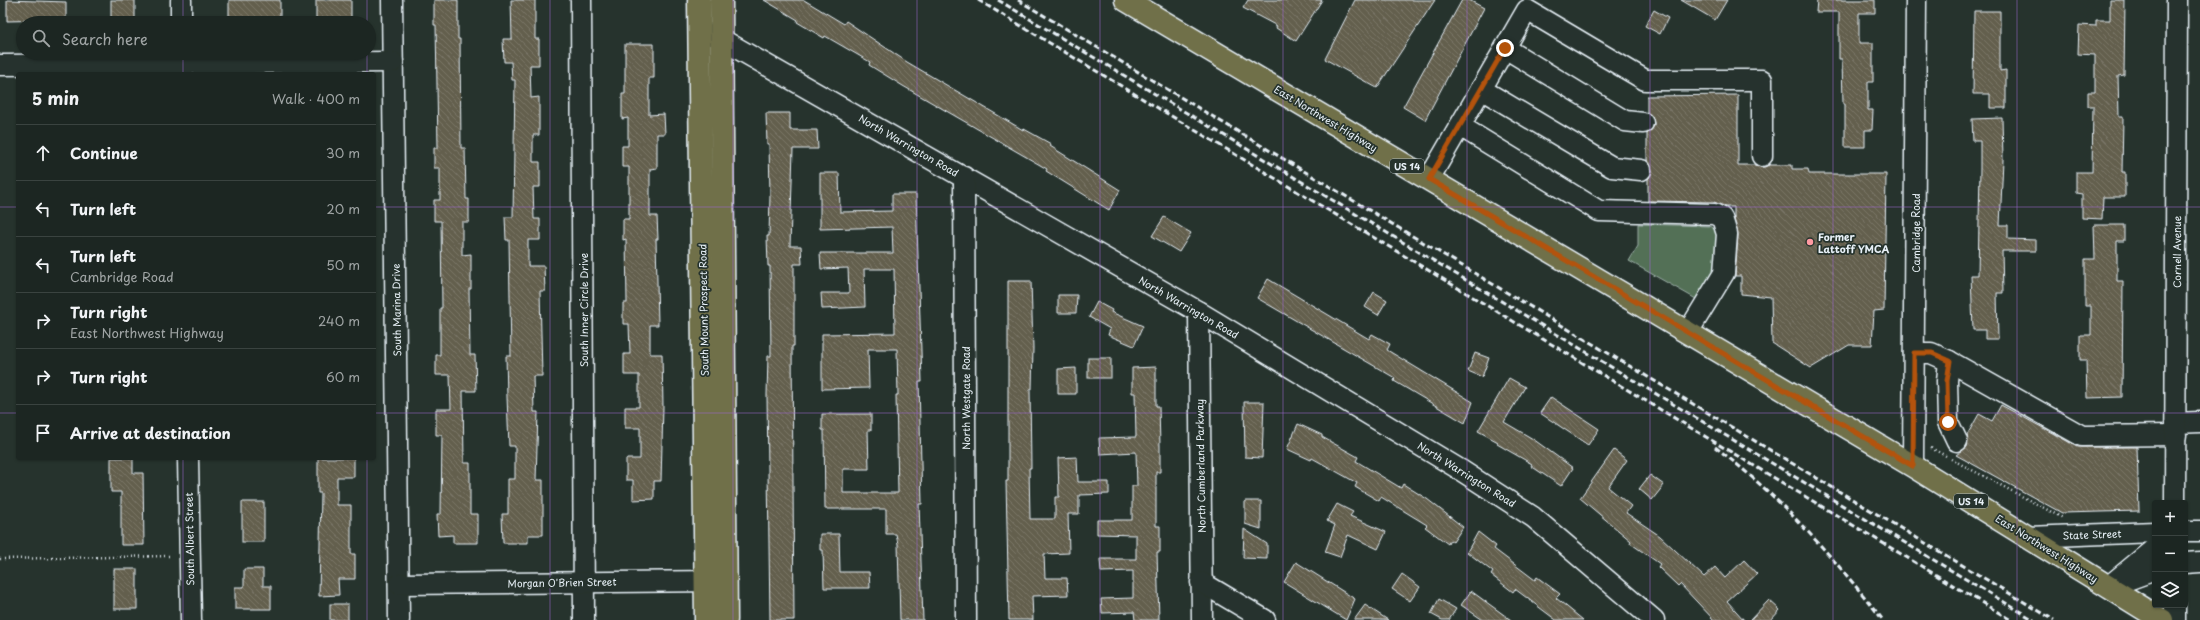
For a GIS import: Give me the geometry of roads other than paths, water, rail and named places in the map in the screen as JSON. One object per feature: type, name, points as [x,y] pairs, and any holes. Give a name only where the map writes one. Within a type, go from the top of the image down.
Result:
[{"type":"main road","name":"South Mount Prospect Road","points":[[699,0],[716,581],[726,620]]},
{"type":"main road","name":"South Mount Prospect Road","points":[[706,620],[716,581],[721,0]]},
{"type":"main road","name":"East Northwest Highway","points":[[1126,0],[1913,466],[2109,586],[2166,617]]},
{"type":"street","points":[[181,16],[182,0]]},
{"type":"street","name":"South Marina Drive","points":[[392,0],[399,620]]},
{"type":"street","name":"South Inner Circle Drive","points":[[581,0],[584,620]]},
{"type":"street","name":"Cambridge Road","points":[[1913,466],[1916,0]]},
{"type":"street","name":"Cornell Avenue","points":[[2175,500],[2177,0]]},
{"type":"street","points":[[1429,179],[1527,10],[1645,80],[1762,80],[1762,156]]},
{"type":"street","name":"North Warrington Road","points":[[700,30],[721,38],[1199,312],[1459,469],[1533,516],[1654,620]]},
{"type":"street","points":[[1505,48],[1625,121],[1643,124]]},
{"type":"street","points":[[0,65],[393,62]]},
{"type":"street","points":[[1481,89],[1612,167],[1640,170]]},
{"type":"street","points":[[1460,126],[1599,211],[1714,214],[1722,218],[1727,234],[1724,273],[1688,332]]},
{"type":"street","name":"North Westgate Road","points":[[964,177],[966,620]]},
{"type":"street","name":"North Cumberland Parkway","points":[[1199,312],[1202,620]]},
{"type":"street","points":[[1914,353],[1932,353],[1950,361],[2082,436],[2176,429],[2200,422]]},
{"type":"street","points":[[1950,361],[1947,381],[1948,422],[1957,441]]},
{"type":"street","name":"South Albert Street","points":[[188,460],[191,620]]},
{"type":"street","points":[[2188,531],[2200,530]]},
{"type":"street","name":"State Street","points":[[2028,537],[2152,532]]},
{"type":"street","points":[[2109,586],[2152,550]]},
{"type":"street","points":[[2188,563],[2200,562]]},
{"type":"street","points":[[2109,586],[2152,571]]},
{"type":"street","name":"Morgan O'Brien Street","points":[[399,584],[716,581]]},
{"type":"street","points":[[1201,582],[1265,620]]},
{"type":"railway","points":[[978,0],[2011,620]]},
{"type":"railway","points":[[998,0],[2034,620]]},
{"type":"railway","points":[[1018,0],[2054,620]]},
{"type":"railway","points":[[1715,447],[1762,486],[1805,528],[1845,573],[1883,620]]},
{"type":"place","name":"Former Lattoff YMCA","points":[[1810,242]]}]
